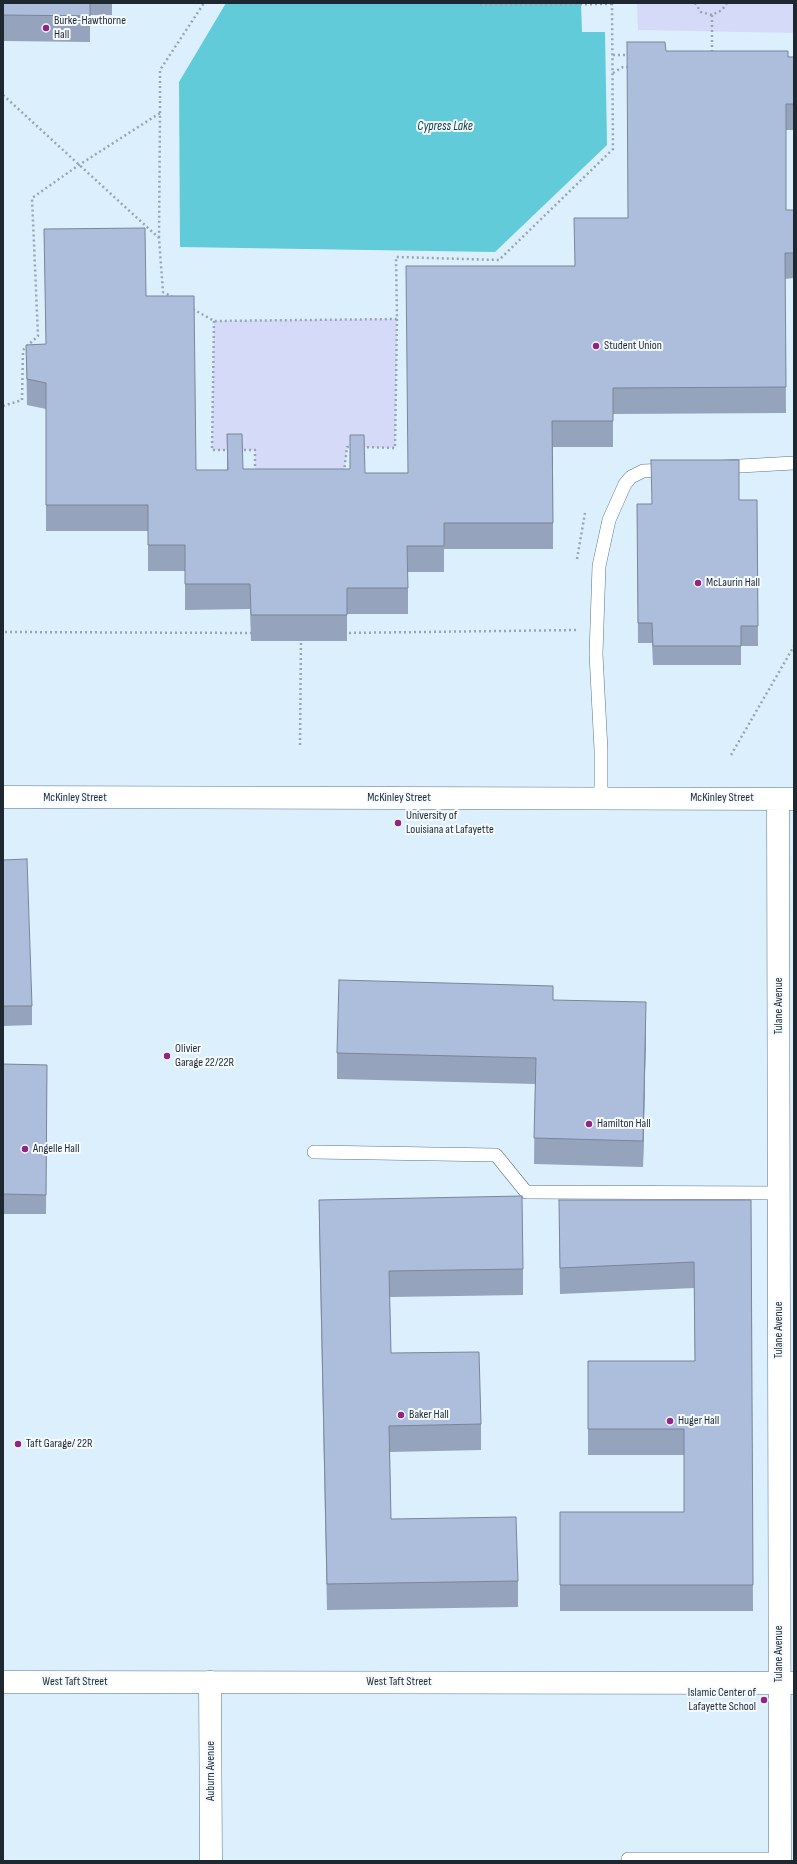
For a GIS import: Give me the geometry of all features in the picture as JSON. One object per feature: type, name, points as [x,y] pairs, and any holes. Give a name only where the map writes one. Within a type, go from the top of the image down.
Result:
[{"type":"street","name":"McKinley Street","points":[[3,798],[786,799]]},
{"type":"street","name":"Tulane Avenue","points":[[780,1860],[787,1683],[787,1235],[779,1193],[786,799]]},
{"type":"street","name":"West Taft Street","points":[[3,1682],[787,1683]]},
{"type":"street","name":"Auburn Avenue","points":[[210,1682],[211,1861]]},
{"type":"lane","points":[[707,467],[794,463]]},
{"type":"lane","points":[[601,798],[601,750],[596,647],[599,566],[609,520],[625,484],[631,477],[643,471],[683,469]]},
{"type":"lane","points":[[314,1152],[496,1155],[526,1192],[779,1193]]},
{"type":"lane","points":[[628,1859],[780,1860]]},
{"type":"path","points":[[176,299],[163,292],[159,238],[160,70],[204,3]]},
{"type":"path","points":[[695,3],[701,12],[712,15],[722,10],[727,3]]},
{"type":"path","points":[[361,447],[395,448],[397,319],[396,257],[499,260],[613,149],[612,4],[480,5]]},
{"type":"path","points":[[712,15],[712,60]]},
{"type":"path","points":[[613,55],[629,55]]},
{"type":"path","points":[[613,73],[623,67],[637,67]]},
{"type":"path","points":[[3,95],[159,238]]},
{"type":"path","points":[[3,406],[22,400],[24,350],[38,336],[32,198],[79,165],[160,113]]},
{"type":"path","points":[[188,306],[214,321],[397,319]]},
{"type":"path","points":[[214,321],[212,450],[255,450],[255,477]]},
{"type":"path","points":[[343,478],[347,447],[354,447]]},
{"type":"path","points":[[577,564],[585,513]]},
{"type":"path","points":[[340,633],[577,631],[577,623]]},
{"type":"path","points":[[5,632],[254,633]]},
{"type":"path","points":[[300,745],[301,634]]},
{"type":"path","points":[[732,755],[794,646]]},
{"type":"shaded area","points":[[637,3],[794,3],[794,33],[638,30]]},
{"type":"shaded area","points":[[397,319],[395,448],[347,447],[343,478],[255,477],[255,450],[212,450],[214,321]]},
{"type":"water","name":"Cypress Lake","points":[[226,3],[581,3],[582,32],[605,32],[607,145],[495,252],[180,247],[179,82]]},
{"type":"building","points":[[3,3],[90,3],[90,16],[3,15]]},
{"type":"building","name":"Student Union","points":[[627,42],[665,42],[666,51],[788,51],[788,57],[794,57],[794,104],[786,104],[786,210],[794,210],[794,253],[785,253],[786,387],[613,388],[613,421],[552,421],[553,523],[444,523],[444,546],[407,546],[408,588],[347,588],[347,615],[251,615],[250,584],[185,584],[185,545],[148,545],[148,505],[46,505],[46,383],[27,379],[26,345],[46,344],[44,229],[145,228],[146,296],[194,296],[196,470],[228,470],[227,434],[242,434],[243,469],[350,469],[350,435],[364,435],[365,473],[408,473],[406,266],[575,266],[574,218],[628,218]]},
{"type":"building","name":"McLaurin Hall","points":[[651,460],[739,460],[739,500],[757,500],[758,626],[741,626],[741,646],[653,646],[652,623],[638,623],[637,504],[652,504]]},
{"type":"building","points":[[27,859],[32,1006],[3,1006],[3,860]]},
{"type":"building","name":"Hamilton Hall","points":[[339,980],[553,986],[553,1000],[646,1002],[643,1141],[534,1138],[536,1058],[337,1053]]},
{"type":"building","name":"Angelle Hall","points":[[3,1064],[47,1065],[46,1195],[3,1194]]},
{"type":"building","name":"Baker Hall","points":[[522,1196],[523,1269],[389,1271],[391,1353],[479,1352],[481,1424],[389,1426],[391,1519],[516,1517],[518,1581],[327,1584],[319,1200]]},
{"type":"building","name":"Huger Hall","points":[[559,1200],[751,1200],[753,1585],[560,1585],[560,1512],[684,1512],[684,1429],[588,1429],[588,1361],[695,1361],[694,1262],[560,1268]]},
{"type":"place","name":"Burke-Hawthorne Hall","points":[[46,28]]},
{"type":"place","name":"Student Union","points":[[596,346]]},
{"type":"place","name":"McLaurin Hall","points":[[698,583]]},
{"type":"place","name":"University of Louisiana at Lafayette","points":[[398,823]]},
{"type":"place","name":"Olivier Garage 22/22R","points":[[167,1056]]},
{"type":"place","name":"Hamilton Hall","points":[[589,1124]]},
{"type":"place","name":"Angelle Hall","points":[[25,1149]]},
{"type":"place","name":"Baker Hall","points":[[401,1415]]},
{"type":"place","name":"Huger Hall","points":[[670,1421]]},
{"type":"place","name":"Taft Garage/ 22R","points":[[18,1444]]},
{"type":"place","name":"Islamic Center of Lafayette School","points":[[764,1700]]}]
